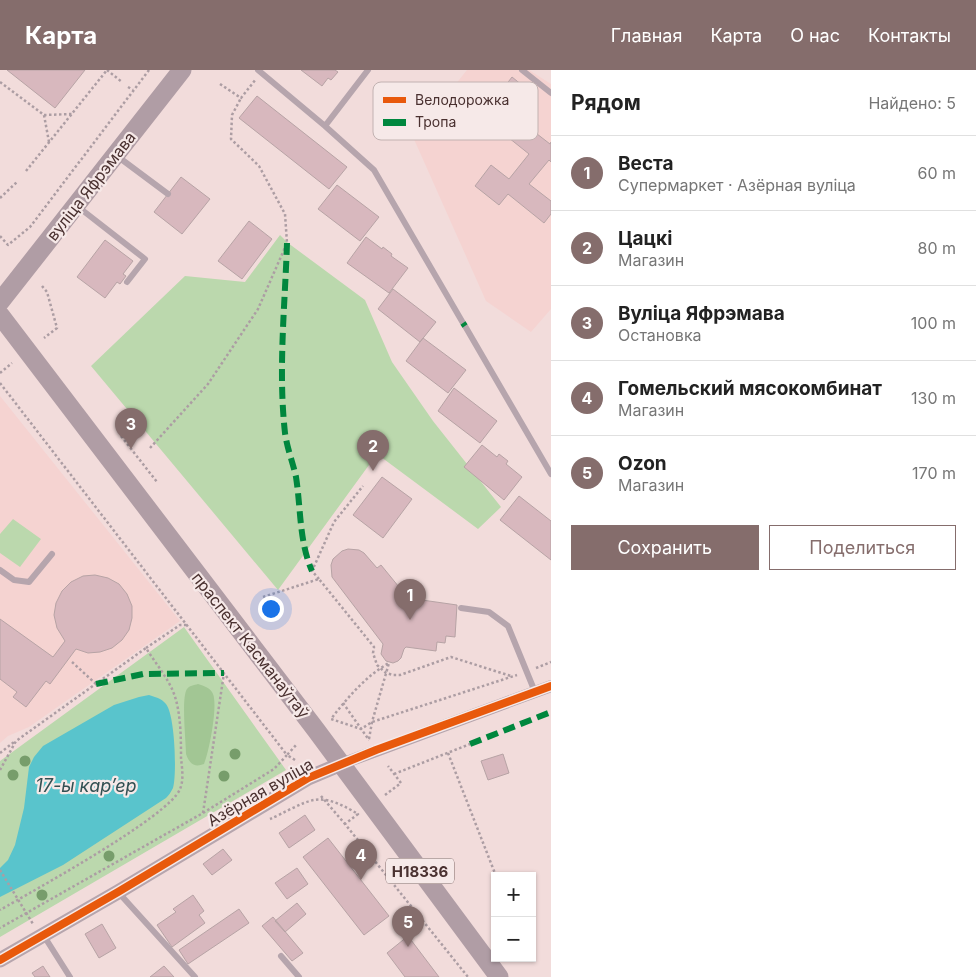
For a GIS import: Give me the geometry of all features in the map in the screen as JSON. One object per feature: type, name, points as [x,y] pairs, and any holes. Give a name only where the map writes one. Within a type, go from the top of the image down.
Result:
[{"type":"main road","name":"вуліца Яфрэмава","points":[[0,302],[182,70]]},
{"type":"main road","name":"праспект Касманаўтаў","points":[[0,315],[316,730],[499,977]]},
{"type":"street","name":"Азёрная вуліца","points":[[0,960],[39,930],[118,892],[308,778],[551,686]]},
{"type":"lane","points":[[325,126],[368,70]]},
{"type":"lane","points":[[522,70],[537,82]]},
{"type":"lane","points":[[260,71],[374,170],[551,474]]},
{"type":"lane","points":[[538,83],[551,93]]},
{"type":"lane","points":[[116,155],[168,194]]},
{"type":"lane","points":[[76,205],[144,259],[127,282]]},
{"type":"lane","points":[[0,570],[14,580],[29,582],[52,554]]},
{"type":"lane","points":[[461,608],[489,612],[508,626],[535,692]]},
{"type":"lane","points":[[118,892],[195,977]]},
{"type":"lane","points":[[39,930],[70,977]]},
{"type":"lane","points":[[281,956],[299,977]]},
{"type":"path","points":[[26,171],[107,70],[122,82]]},
{"type":"path","points":[[0,236],[8,245],[30,227],[149,70]]},
{"type":"path","points":[[150,448],[208,384],[258,309],[288,243],[285,214],[264,174],[259,166],[231,139],[232,115],[241,98],[260,71]]},
{"type":"path","points":[[0,82],[44,115],[72,114]]},
{"type":"path","points":[[220,84],[241,98]]},
{"type":"path","points":[[128,87],[133,90]]},
{"type":"path","points":[[44,115],[49,142]]},
{"type":"path","points":[[0,198],[18,181]]},
{"type":"path","points":[[42,286],[47,292],[57,328],[44,338]]},
{"type":"path","points":[[0,373],[12,363]]},
{"type":"path","points":[[0,382],[287,755],[295,760]]},
{"type":"path","points":[[121,436],[157,482]]},
{"type":"path","points":[[364,486],[334,522],[312,571],[374,647],[374,660],[380,668],[386,674],[400,675],[451,657],[512,676]]},
{"type":"path","points":[[264,597],[319,579]]},
{"type":"path","points":[[0,753],[180,624],[187,624]]},
{"type":"path","points":[[0,910],[109,846],[164,807],[180,789],[182,776],[180,722],[172,688],[146,648]]},
{"type":"path","points":[[72,662],[96,684]]},
{"type":"path","points":[[361,729],[372,722],[551,662]]},
{"type":"path","points":[[343,703],[369,740],[372,722],[389,663],[380,668],[343,703],[331,719],[361,729]]},
{"type":"path","points":[[203,812],[224,673]]},
{"type":"path","points":[[0,770],[16,741]]},
{"type":"path","points":[[0,928],[203,812],[274,769],[297,744]]},
{"type":"path","points":[[394,774],[470,744]]},
{"type":"path","points":[[448,752],[494,872]]},
{"type":"path","points":[[385,795],[401,783],[388,766]]},
{"type":"path","points":[[321,796],[468,977]]},
{"type":"path","points":[[345,824],[358,814]]},
{"type":"path","points":[[0,870],[26,913],[39,930]]},
{"type":"shaded area","points":[[467,70],[529,70],[551,84],[551,309],[531,332],[486,301],[414,140],[538,140],[538,82],[457,82]]},
{"type":"shaded area","points":[[0,396],[180,621],[29,727],[8,736],[0,743]]},
{"type":"green space","points":[[280,235],[365,300],[392,362],[433,421],[501,507],[478,529],[377,454],[278,590],[91,366],[185,276],[245,282]]},
{"type":"green space","points":[[13,519],[41,539],[20,567],[0,553],[0,534]]},
{"type":"green space","points":[[184,627],[286,770],[0,937],[0,761]]},
{"type":"green space","points":[[198,684],[211,690],[214,708],[212,729],[204,764],[195,765],[190,762],[186,754],[184,701],[187,689]]},
{"type":"water","name":"17-ы кар’ер","points":[[149,695],[160,699],[166,704],[171,720],[175,771],[173,788],[169,795],[63,865],[0,897],[0,868],[8,860],[15,845],[24,808],[29,767],[34,757],[43,746],[114,705]]},
{"type":"building","points":[[7,70],[85,70],[55,108]]},
{"type":"building","points":[[301,70],[335,70],[338,72],[331,80],[328,78],[322,86]]},
{"type":"building","points":[[512,77],[518,82],[508,82]]},
{"type":"building","points":[[257,96],[347,167],[329,189],[239,118]]},
{"type":"building","points":[[538,135],[550,144],[551,142],[551,162],[549,160],[529,184],[551,201],[551,214],[544,223],[508,194],[499,205],[475,186],[491,165],[509,179],[529,154],[512,140],[538,140]]},
{"type":"building","points":[[181,177],[210,199],[182,234],[154,212]]},
{"type":"building","points":[[337,185],[379,217],[360,241],[318,209]]},
{"type":"building","points":[[249,221],[272,239],[242,279],[218,261]]},
{"type":"building","points":[[366,237],[382,249],[383,247],[392,254],[391,256],[408,268],[389,293],[347,263]]},
{"type":"building","points":[[105,240],[133,261],[123,274],[126,276],[120,284],[117,282],[105,298],[77,277]]},
{"type":"building","points":[[393,289],[436,322],[420,342],[378,309]]},
{"type":"building","points":[[423,338],[466,370],[448,393],[406,361]]},
{"type":"building","points":[[454,388],[497,421],[480,443],[438,411]]},
{"type":"building","points":[[482,445],[497,457],[499,454],[508,461],[506,464],[522,477],[504,500],[464,467]]},
{"type":"building","points":[[382,477],[412,499],[383,538],[353,515]]},
{"type":"building","points":[[519,496],[551,521],[551,560],[500,520]]},
{"type":"building","points":[[348,549],[359,550],[364,553],[377,568],[381,565],[408,598],[457,605],[455,637],[446,636],[445,643],[437,642],[436,651],[406,647],[398,661],[393,663],[386,661],[381,654],[383,644],[332,577],[331,565],[333,559],[342,551]]},
{"type":"building","points":[[95,575],[108,578],[119,584],[127,594],[132,606],[129,630],[122,640],[112,648],[88,653],[76,649],[50,684],[46,681],[26,707],[13,697],[17,692],[0,679],[0,619],[53,657],[65,641],[57,628],[54,615],[56,603],[62,591],[71,582],[83,576]]},
{"type":"building","points":[[503,754],[509,773],[488,780],[481,761]]},
{"type":"building","points":[[305,815],[315,830],[289,848],[279,833]]},
{"type":"building","points":[[328,838],[389,916],[364,935],[303,857]]},
{"type":"building","points":[[223,849],[232,860],[212,875],[203,864]]},
{"type":"building","points":[[297,868],[308,884],[287,899],[275,883]]},
{"type":"building","points":[[193,895],[204,911],[199,915],[205,923],[172,947],[157,925],[176,912],[173,909]]},
{"type":"building","points":[[297,903],[306,914],[285,932],[275,921]]},
{"type":"building","points":[[239,909],[249,923],[188,964],[179,950]]},
{"type":"building","points":[[273,917],[303,953],[292,961],[262,926]]},
{"type":"building","points":[[102,924],[116,948],[99,958],[85,934]]},
{"type":"building","points":[[408,936],[439,977],[405,977],[387,953]]},
{"type":"building","points":[[43,966],[50,977],[35,977],[32,973]]},
{"type":"building","points":[[164,966],[174,977],[150,977]]},
{"type":"marked path","points":[[287,243],[282,362],[283,409],[286,439],[296,477],[303,537],[312,571]]},
{"type":"marked path","points":[[96,684],[143,674],[224,673]]},
{"type":"marked path","points":[[470,744],[551,712]]},
{"type":"cycle path","points":[[0,960],[308,778],[376,750],[551,686]]},
{"type":"place","name":"Вуліца Яфрэмава","points":[[131,449]]},
{"type":"place","name":"Цацкі","points":[[373,471]]},
{"type":"place","name":"Веста","points":[[410,620]]},
{"type":"place","name":"Гомельский мясокомбинат","points":[[361,880]]},
{"type":"place","name":"Ozon","points":[[408,947]]}]
